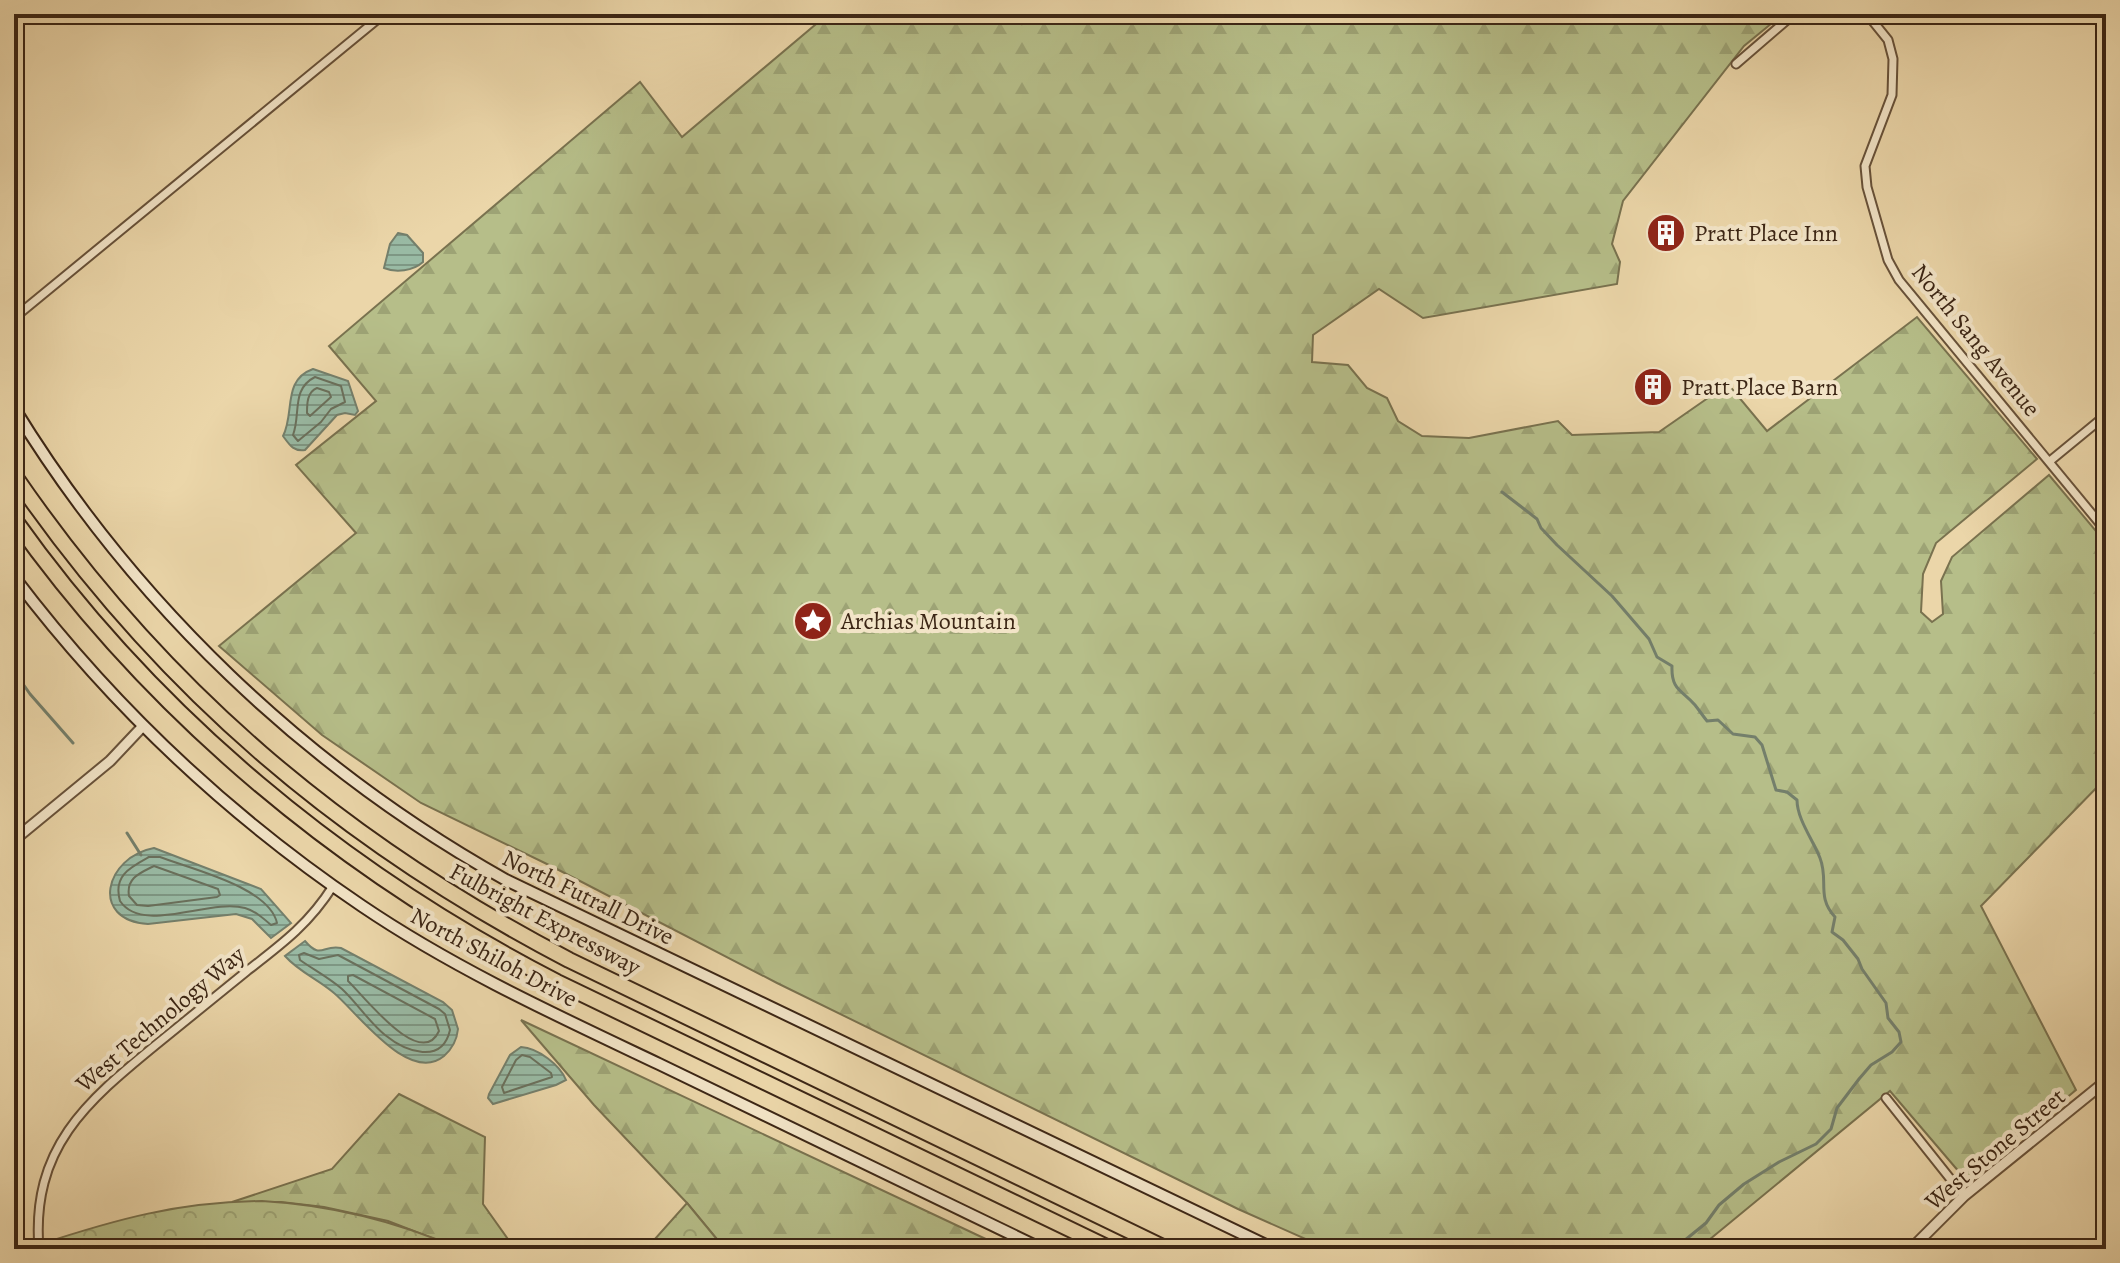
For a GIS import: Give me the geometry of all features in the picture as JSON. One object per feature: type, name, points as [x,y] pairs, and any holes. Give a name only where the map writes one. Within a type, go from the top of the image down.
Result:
[{"type":"highway","name":"Fulbright Expressway","points":[[14,475],[98,588],[171,668],[266,758],[383,850],[489,917],[569,960],[1167,1249]]},
{"type":"highway","name":"Fulbright Expressway","points":[[14,519],[105,634],[190,723],[288,809],[404,894],[479,940],[557,982],[1111,1249]]},
{"type":"main road","name":"North Futrall Drive","points":[[14,408],[82,507],[182,626],[254,698],[304,742],[406,820],[506,880],[1274,1249]]},
{"type":"main road","name":"North Shiloh Drive","points":[[14,577],[82,660],[143,726],[263,834],[407,935],[500,987],[1042,1249]]},
{"type":"street","points":[[363,14],[372,24]]},
{"type":"street","points":[[14,318],[384,14]]},
{"type":"street","points":[[1736,64],[1794,14]]},
{"type":"street","name":"North Sang Avenue","points":[[1867,14],[1888,40],[1893,59],[1892,95],[1865,166],[1867,187],[1888,260],[1899,280],[2106,531]]},
{"type":"street","points":[[2050,461],[2106,415]]},
{"type":"street","points":[[14,840],[110,761],[143,726]]},
{"type":"street","name":"West Technology Way","points":[[39,1249],[37,1224],[42,1190],[54,1153],[75,1118],[108,1084],[306,924],[333,886]]},
{"type":"street","name":"West Stone Street","points":[[1911,1249],[1964,1196],[2106,1081]]},
{"type":"street","points":[[1886,1098],[1964,1196]]},
{"type":"green space","points":[[828,14],[1014,14],[1022,24],[1034,14],[1783,14],[1744,46],[1623,201],[1612,244],[1620,262],[1617,284],[1423,318],[1379,289],[1313,335],[1312,362],[1348,365],[1367,388],[1387,398],[1398,421],[1422,436],[1469,438],[1558,421],[1572,435],[1659,432],[1728,384],[1767,431],[1917,317],[2037,459],[1936,543],[1923,574],[1921,612],[1932,622],[1943,614],[1941,581],[1952,557],[2049,475],[2106,543],[2106,778],[1981,906],[2076,1090],[1966,1180],[1890,1091],[1698,1249],[1328,1249],[1238,1209],[777,983],[551,866],[421,803],[322,735],[219,646],[356,533],[296,465],[376,401],[329,346],[640,82],[682,137]]},
{"type":"green space","points":[[521,1020],[1007,1249],[725,1249]]},
{"type":"green space","points":[[399,1094],[485,1137],[483,1204],[515,1249],[460,1249],[388,1221],[324,1207],[281,1202],[232,1202],[332,1169]]},
{"type":"green space","points":[[262,1201],[313,1206],[363,1216],[412,1230],[460,1249],[39,1249],[38,1245],[148,1214],[203,1205]]},
{"type":"green space","points":[[687,1203],[725,1249],[646,1249]]},
{"type":"water","points":[[398,233],[407,235],[423,253],[423,262],[404,270],[384,268],[390,244]]},
{"type":"water","points":[[313,369],[348,381],[358,411],[355,415],[337,415],[305,450],[297,450],[283,436],[293,389],[303,374]]},
{"type":"water","points":[[154,848],[261,889],[291,923],[271,938],[252,919],[236,914],[148,924],[129,920],[117,912],[111,901],[110,888],[124,863]]},
{"type":"water","points":[[305,941],[319,951],[341,948],[443,1002],[452,1010],[458,1029],[449,1050],[444,1056],[430,1062],[415,1061],[384,1042],[334,993],[285,956]]},
{"type":"water","points":[[521,1047],[548,1058],[566,1080],[493,1104],[488,1098],[489,1094],[510,1055]]},
{"type":"waterway","points":[[1502,492],[1537,519],[1557,545],[1612,596],[1649,639],[1657,657],[1672,666],[1675,685],[1707,721],[1718,720],[1733,734],[1755,737],[1762,745],[1776,790],[1787,792],[1797,800],[1802,822],[1820,858],[1824,895],[1835,917],[1832,932],[1858,959],[1886,1003],[1888,1018],[1899,1032],[1901,1042],[1892,1052],[1871,1065],[1859,1079],[1837,1108],[1831,1129],[1816,1144],[1744,1184],[1719,1205],[1706,1223],[1674,1249]]},
{"type":"waterway","points":[[14,671],[73,743]]},
{"type":"waterway","points":[[127,833],[141,855]]},
{"type":"place","name":"Pratt Place Inn","points":[[1666,233]]},
{"type":"place","name":"Pratt Place Barn","points":[[1653,387]]},
{"type":"place","name":"Archias Mountain","points":[[813,621]]}]
